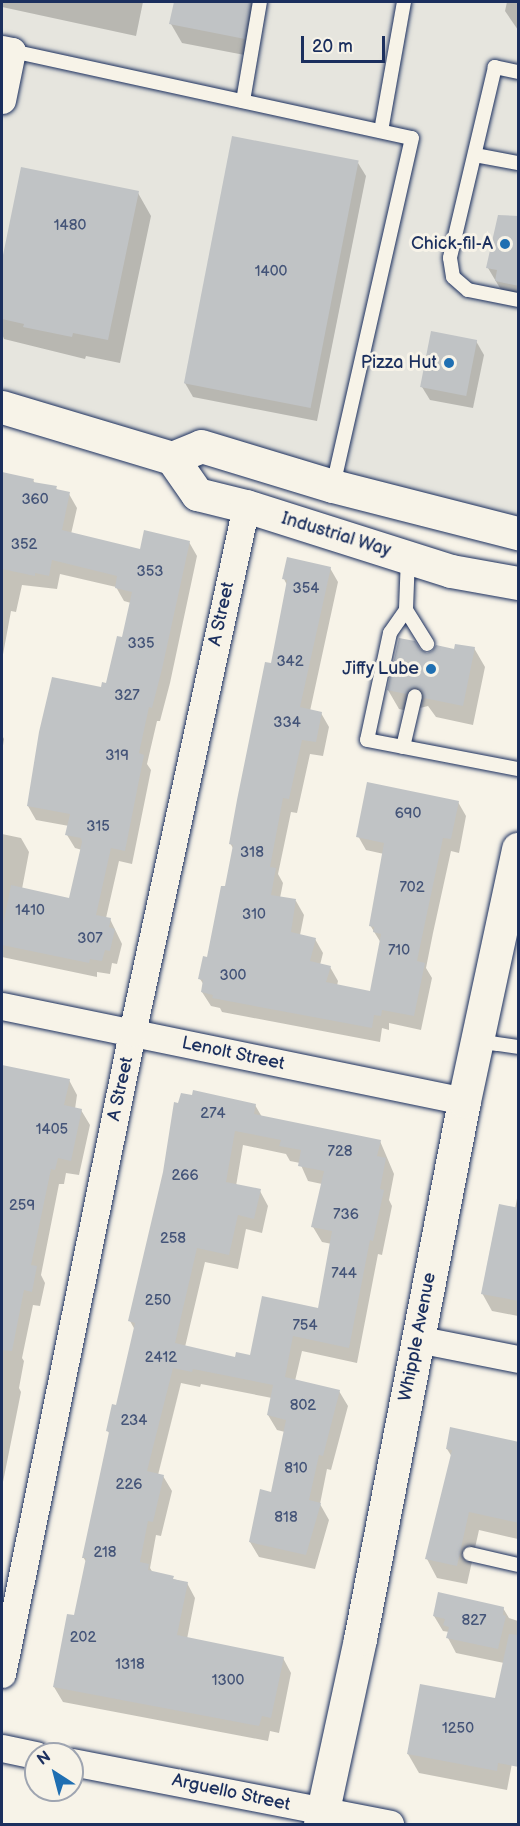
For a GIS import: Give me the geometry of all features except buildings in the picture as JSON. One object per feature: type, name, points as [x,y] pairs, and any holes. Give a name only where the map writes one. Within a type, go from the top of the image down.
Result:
[{"type":"main road","points":[[2,407],[172,458],[201,446],[333,486],[519,533]]},
{"type":"main road","name":"Industrial Way","points":[[172,458],[197,494],[246,506],[451,571],[519,583]]},
{"type":"main road","name":"Whipple Avenue","points":[[321,1818],[360,1639],[464,1101],[517,860]]},
{"type":"street","points":[[2,100],[7,50]]},
{"type":"street","name":"A Street","points":[[2,1674],[132,1033],[246,506]]},
{"type":"street","name":"Lenolt Street","points":[[2,1006],[464,1101]]},
{"type":"street","points":[[417,1339],[519,1359]]},
{"type":"street","points":[[2,1748],[24,1753]]},
{"type":"street","name":"Arguello Street","points":[[84,1765],[321,1818],[390,1824]]},
{"type":"lane","points":[[243,101],[260,2]]},
{"type":"lane","points":[[381,131],[404,2]]},
{"type":"lane","points":[[7,50],[412,138],[333,486]]},
{"type":"lane","points":[[519,72],[495,67],[450,258],[453,277],[468,290],[519,300]]},
{"type":"lane","points":[[475,155],[519,163]]},
{"type":"lane","points":[[408,557],[406,610],[390,633],[367,740],[519,769]]},
{"type":"lane","points":[[406,610],[427,644]]},
{"type":"lane","points":[[403,747],[415,696]]},
{"type":"lane","points":[[477,1041],[519,1047]]},
{"type":"lane","points":[[470,1554],[519,1565]]},
{"type":"shaded area","points":[[2,2],[518,2],[518,533],[359,492],[172,458],[2,407]]},
{"type":"place","name":"Chick-fil-A","points":[[505,244]]},
{"type":"place","name":"Pizza Hut","points":[[449,363]]},
{"type":"place","name":"Jiffy Lube","points":[[431,669]]}]
